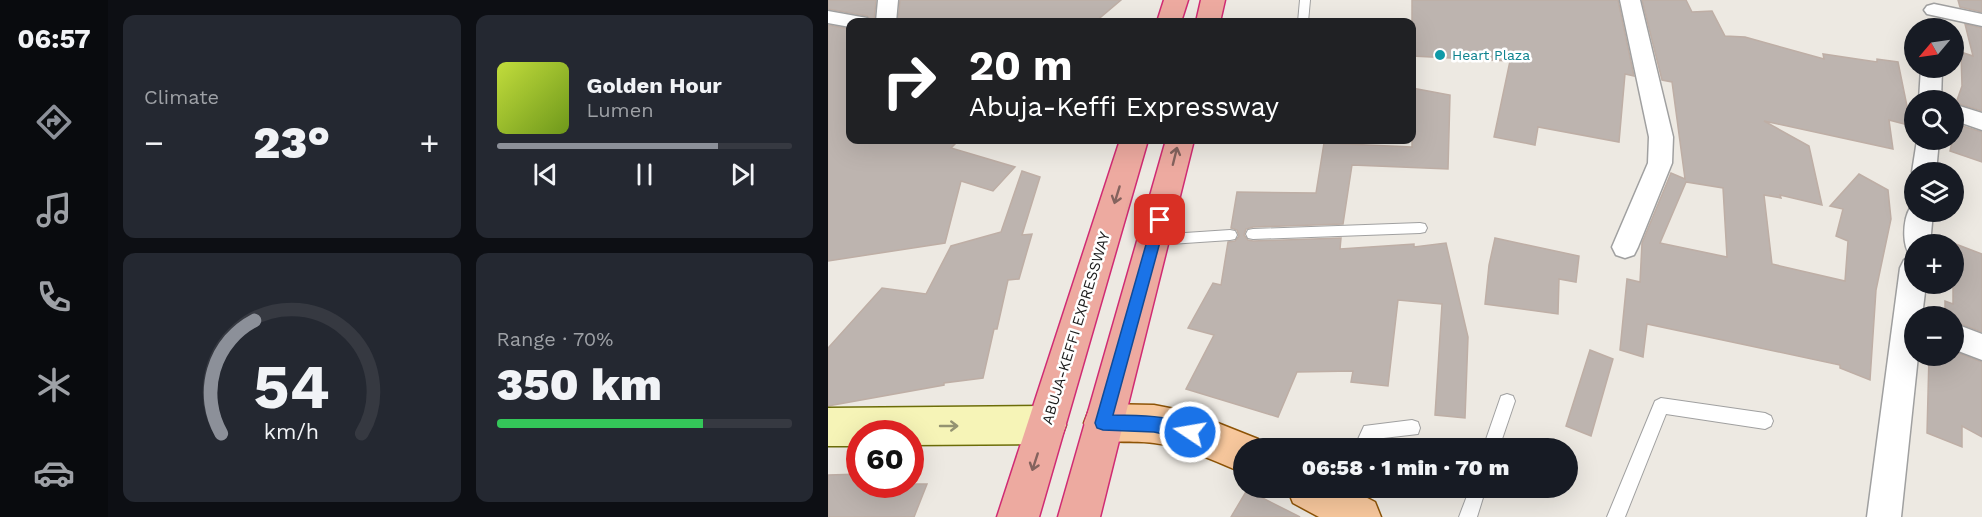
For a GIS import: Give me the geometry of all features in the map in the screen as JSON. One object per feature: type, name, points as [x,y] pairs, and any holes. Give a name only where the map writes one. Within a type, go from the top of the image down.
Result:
[{"type":"highway","points":[[1170,18],[1176,0]]},
{"type":"highway","points":[[1209,18],[1213,0]]},
{"type":"highway","name":"ABUJA-KEFFI EXPRESSWAY","points":[[1018,517],[1133,144]]},
{"type":"highway","points":[[1079,517],[1179,144]]},
{"type":"main road","points":[[1103,423],[1154,424],[1190,432],[1233,449]]},
{"type":"main road","points":[[828,427],[1047,425]]},
{"type":"street","points":[[886,18],[888,0]]},
{"type":"street","points":[[1625,247],[1660,164],[1661,137],[1630,0]]},
{"type":"street","points":[[1934,13],[1982,20]]},
{"type":"street","points":[[828,17],[846,20]]},
{"type":"street","points":[[1964,116],[1982,122]]},
{"type":"street","points":[[1964,340],[1982,347]]},
{"type":"street","points":[[1884,517],[1905,366]]},
{"type":"lane","points":[[1303,18],[1305,0]]},
{"type":"lane","points":[[1253,234],[1419,228]]},
{"type":"lane","points":[[1155,240],[1230,235]]},
{"type":"lane","points":[[1494,438],[1507,401]]},
{"type":"lane","points":[[1616,517],[1661,406],[1765,421]]},
{"type":"lane","points":[[1367,438],[1370,432],[1412,428]]},
{"type":"lane","points":[[1468,517],[1475,498]]},
{"type":"building","points":[[828,0],[876,0],[874,18],[828,9]]},
{"type":"building","points":[[900,0],[1121,0],[1100,18],[898,18]]},
{"type":"building","points":[[1412,0],[1618,0],[1634,76],[1625,74],[1619,142],[1538,127],[1535,145],[1494,137],[1510,61],[1416,56],[1416,18],[1412,18]]},
{"type":"building","points":[[1642,0],[1686,0],[1692,12],[1712,11],[1725,36],[1745,37],[1824,59],[1823,54],[1877,62],[1877,59],[1898,62],[1904,91],[1904,124],[1889,120],[1893,149],[1764,121],[1809,146],[1822,205],[1780,195],[1781,198],[1764,195],[1772,264],[1845,281],[1848,241],[1836,236],[1843,209],[1830,206],[1859,174],[1888,190],[1891,219],[1876,290],[1870,380],[1840,368],[1840,365],[1647,324],[1643,357],[1620,350],[1627,279],[1640,282],[1642,243],[1671,173],[1685,179],[1672,82],[1662,80]],"holes":[[[1686,182],[1723,188],[1727,257],[1660,243]]]},
{"type":"building","points":[[1958,0],[1982,0],[1982,12],[1960,7]]},
{"type":"building","points":[[1965,24],[1982,28],[1982,111],[1964,105],[1964,90],[1961,90],[1962,78],[1964,78],[1964,53],[1973,56]]},
{"type":"building","points":[[828,25],[846,28],[846,144],[955,144],[951,148],[1015,167],[993,191],[961,181],[945,243],[828,261]]},
{"type":"building","points":[[1416,89],[1450,95],[1448,169],[1352,165],[1343,224],[1253,227],[1246,229],[1244,235],[1248,240],[1253,241],[1341,238],[1340,249],[1414,244],[1414,247],[1446,243],[1468,337],[1465,418],[1435,415],[1442,304],[1398,300],[1388,386],[1351,382],[1353,371],[1297,372],[1278,417],[1186,389],[1214,335],[1188,328],[1213,283],[1221,285],[1228,242],[1235,241],[1239,236],[1237,230],[1231,228],[1237,192],[1316,193],[1324,144],[1412,147],[1412,144],[1416,144]]},
{"type":"building","points":[[1964,126],[1982,132],[1982,162],[1950,151],[1964,150]]},
{"type":"building","points":[[1022,171],[1040,177],[1022,235],[1032,234],[1019,279],[1008,280],[983,378],[944,383],[944,385],[828,406],[828,348],[882,288],[926,294],[951,246],[1001,232]]},
{"type":"building","points":[[1495,238],[1579,256],[1576,282],[1559,279],[1558,314],[1485,304],[1489,265]]},
{"type":"building","points":[[1964,247],[1982,254],[1982,332],[1964,325],[1964,306],[1945,306],[1945,301],[1953,304],[1953,294],[1964,294]]},
{"type":"building","points":[[1590,350],[1613,359],[1591,436],[1566,426]]},
{"type":"building","points":[[1964,355],[1982,362],[1982,437],[1962,426],[1962,447],[1927,433],[1929,366],[1964,366]]},
{"type":"building","points":[[846,474],[846,498],[921,498],[914,517],[828,517],[828,475]]},
{"type":"building","points":[[1242,498],[1263,498],[1300,517],[1231,517]]},
{"type":"place","name":"Heart Plaza","points":[[1440,55]]},
{"type":"route","points":[[1160,220],[1103,423],[1154,424],[1190,432]]}]
